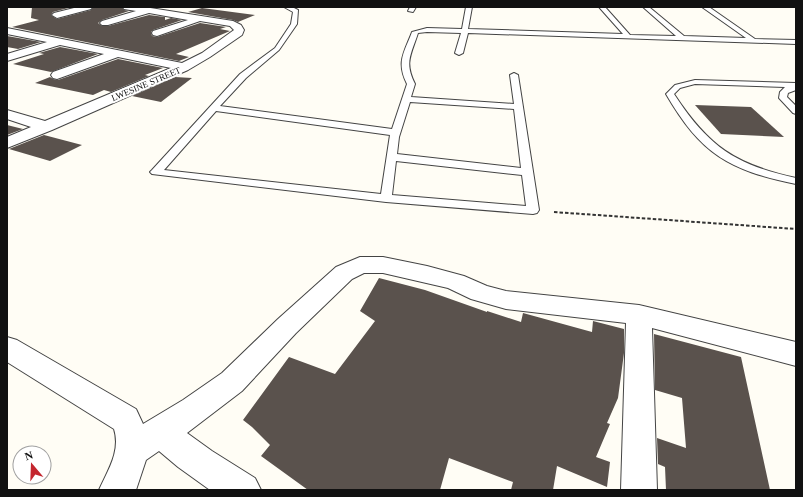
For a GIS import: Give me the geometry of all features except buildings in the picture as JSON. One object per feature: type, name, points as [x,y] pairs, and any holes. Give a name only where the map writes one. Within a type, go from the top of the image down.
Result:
[{"type":"street","points":[[57,15],[88,7]]},
{"type":"street","name":"LWESINE STREET","points":[[7,143],[184,67],[206,55],[239,30],[238,27],[233,24],[127,7]]},
{"type":"street","points":[[167,14],[188,7]]},
{"type":"street","name":"LWESINE STREET","points":[[106,23],[148,11]]},
{"type":"street","name":"LWESINE STREET","points":[[157,33],[199,19]]},
{"type":"street","points":[[8,31],[184,67]]},
{"type":"street","points":[[7,58],[60,42]]},
{"type":"street","points":[[57,75],[115,54]]},
{"type":"street","points":[[7,114],[47,126]]},
{"type":"street","points":[[131,451],[194,410],[232,382],[287,326],[344,273],[360,265],[383,265],[427,274],[456,282],[480,293],[506,300],[640,315],[796,354]]},
{"type":"street","points":[[639,490],[640,315]]},
{"type":"street","points":[[7,348],[125,419],[131,436],[131,451],[117,490]]},
{"type":"street","points":[[161,431],[175,446],[243,490]]},
{"type":"lane","points":[[287,7],[296,11],[294,24],[277,49],[243,76],[212,108],[156,172],[386,198],[533,210],[514,75]]},
{"type":"lane","points":[[459,53],[469,7]]},
{"type":"lane","points":[[602,7],[628,36]]},
{"type":"lane","points":[[646,7],[682,38]]},
{"type":"lane","points":[[705,7],[753,40]]},
{"type":"lane","points":[[386,198],[396,133],[411,84],[406,74],[404,64],[415,32],[427,30],[796,42]]},
{"type":"lane","points":[[796,86],[695,82],[682,84],[673,89],[670,94],[696,131],[710,146],[726,157],[750,169],[796,181]]},
{"type":"lane","points":[[796,86],[784,92],[783,98],[796,111]]},
{"type":"lane","points":[[406,99],[518,107]]},
{"type":"lane","points":[[212,108],[396,133]]},
{"type":"lane","points":[[392,156],[528,172]]},
{"type":"path","points":[[533,210],[796,229]]}]
